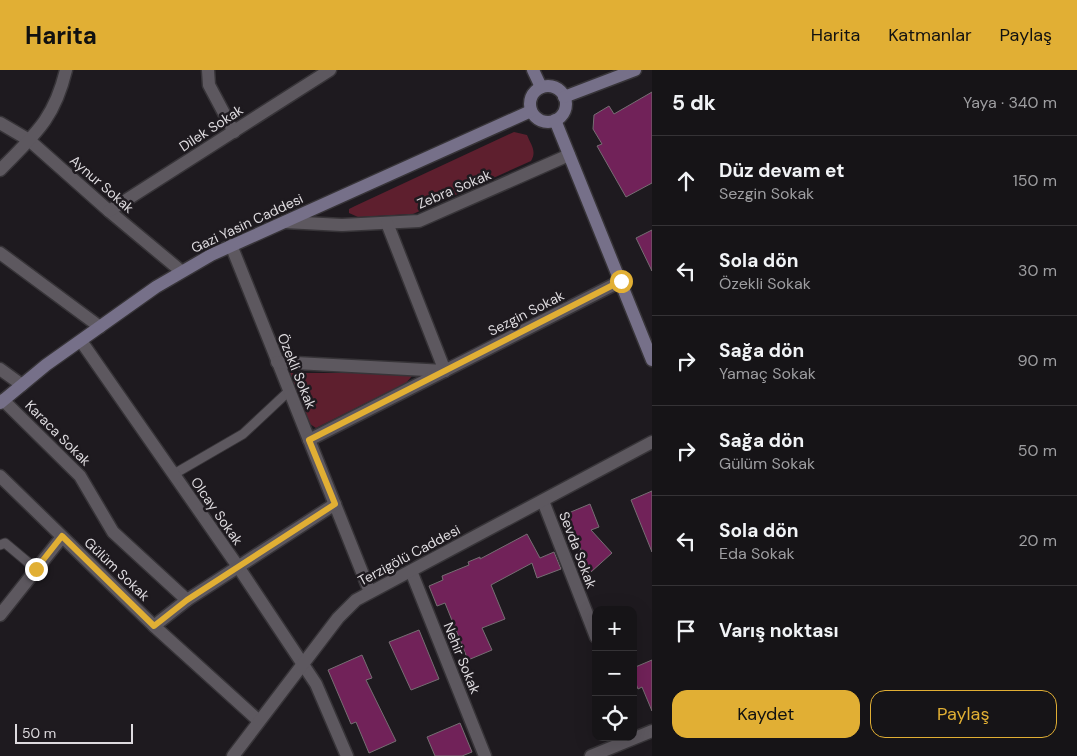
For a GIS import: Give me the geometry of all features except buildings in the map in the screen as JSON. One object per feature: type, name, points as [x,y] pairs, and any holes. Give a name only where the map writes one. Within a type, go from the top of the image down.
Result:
[{"type":"street","points":[[0,170],[49,116],[56,104],[66,70]]},
{"type":"street","points":[[208,70],[209,85],[234,132]]},
{"type":"street","name":"Dilek Sokak","points":[[109,211],[330,70]]},
{"type":"street","points":[[533,70],[540,87]]},
{"type":"street","points":[[564,97],[635,70]]},
{"type":"street","points":[[540,87],[553,87],[564,97],[564,112],[555,120],[544,122],[538,119],[531,111],[532,94],[540,87]]},
{"type":"street","name":"Gazi Yasin Caddesi","points":[[2,402],[22,384],[81,340],[181,271],[231,245],[531,111]]},
{"type":"street","points":[[555,120],[652,360]]},
{"type":"street","name":"Aynur Sokak","points":[[0,123],[29,140],[109,211],[181,271]]},
{"type":"street","name":"Zebra Sokak","points":[[285,222],[342,225],[419,221],[569,155]]},
{"type":"street","points":[[277,362],[445,371],[387,223]]},
{"type":"street","name":"Özekli Sokak","points":[[231,245],[370,592]]},
{"type":"street","points":[[0,253],[100,327]]},
{"type":"street","name":"Sezgin Sokak","points":[[309,440],[621,281]]},
{"type":"street","name":"Olcay Sokak","points":[[81,340],[239,568],[316,684],[347,756]]},
{"type":"street","points":[[0,369],[22,384]]},
{"type":"street","name":"Karaca Sokak","points":[[2,402],[80,476],[113,532],[187,600]]},
{"type":"street","name":"Terzigölü Caddesi","points":[[234,756],[347,608],[370,592],[652,442]]},
{"type":"street","name":"Gülüm Sokak","points":[[0,476],[154,626],[259,721]]},
{"type":"street","name":"Sevda Sokak","points":[[543,501],[592,627]]},
{"type":"street","points":[[154,626],[187,600],[335,504]]},
{"type":"street","points":[[0,615],[62,536]]},
{"type":"street","name":"Nehir Sokak","points":[[411,571],[485,756]]},
{"type":"street","points":[[637,735],[652,731]]},
{"type":"street","points":[[591,756],[623,741]]},
{"type":"lane","points":[[174,474],[243,434],[288,391]]},
{"type":"lane","points":[[0,545],[5,543],[36,569]]},
{"type":"shaded area","points":[[514,132],[527,135],[533,151],[531,161],[413,214],[358,217],[349,213],[349,209],[355,206]]},
{"type":"shaded area","points":[[288,373],[410,373],[412,376],[406,383],[316,428],[310,424]]},
{"type":"route","points":[[36,569],[62,536],[154,626],[187,600],[335,504],[309,440],[621,281]]}]
